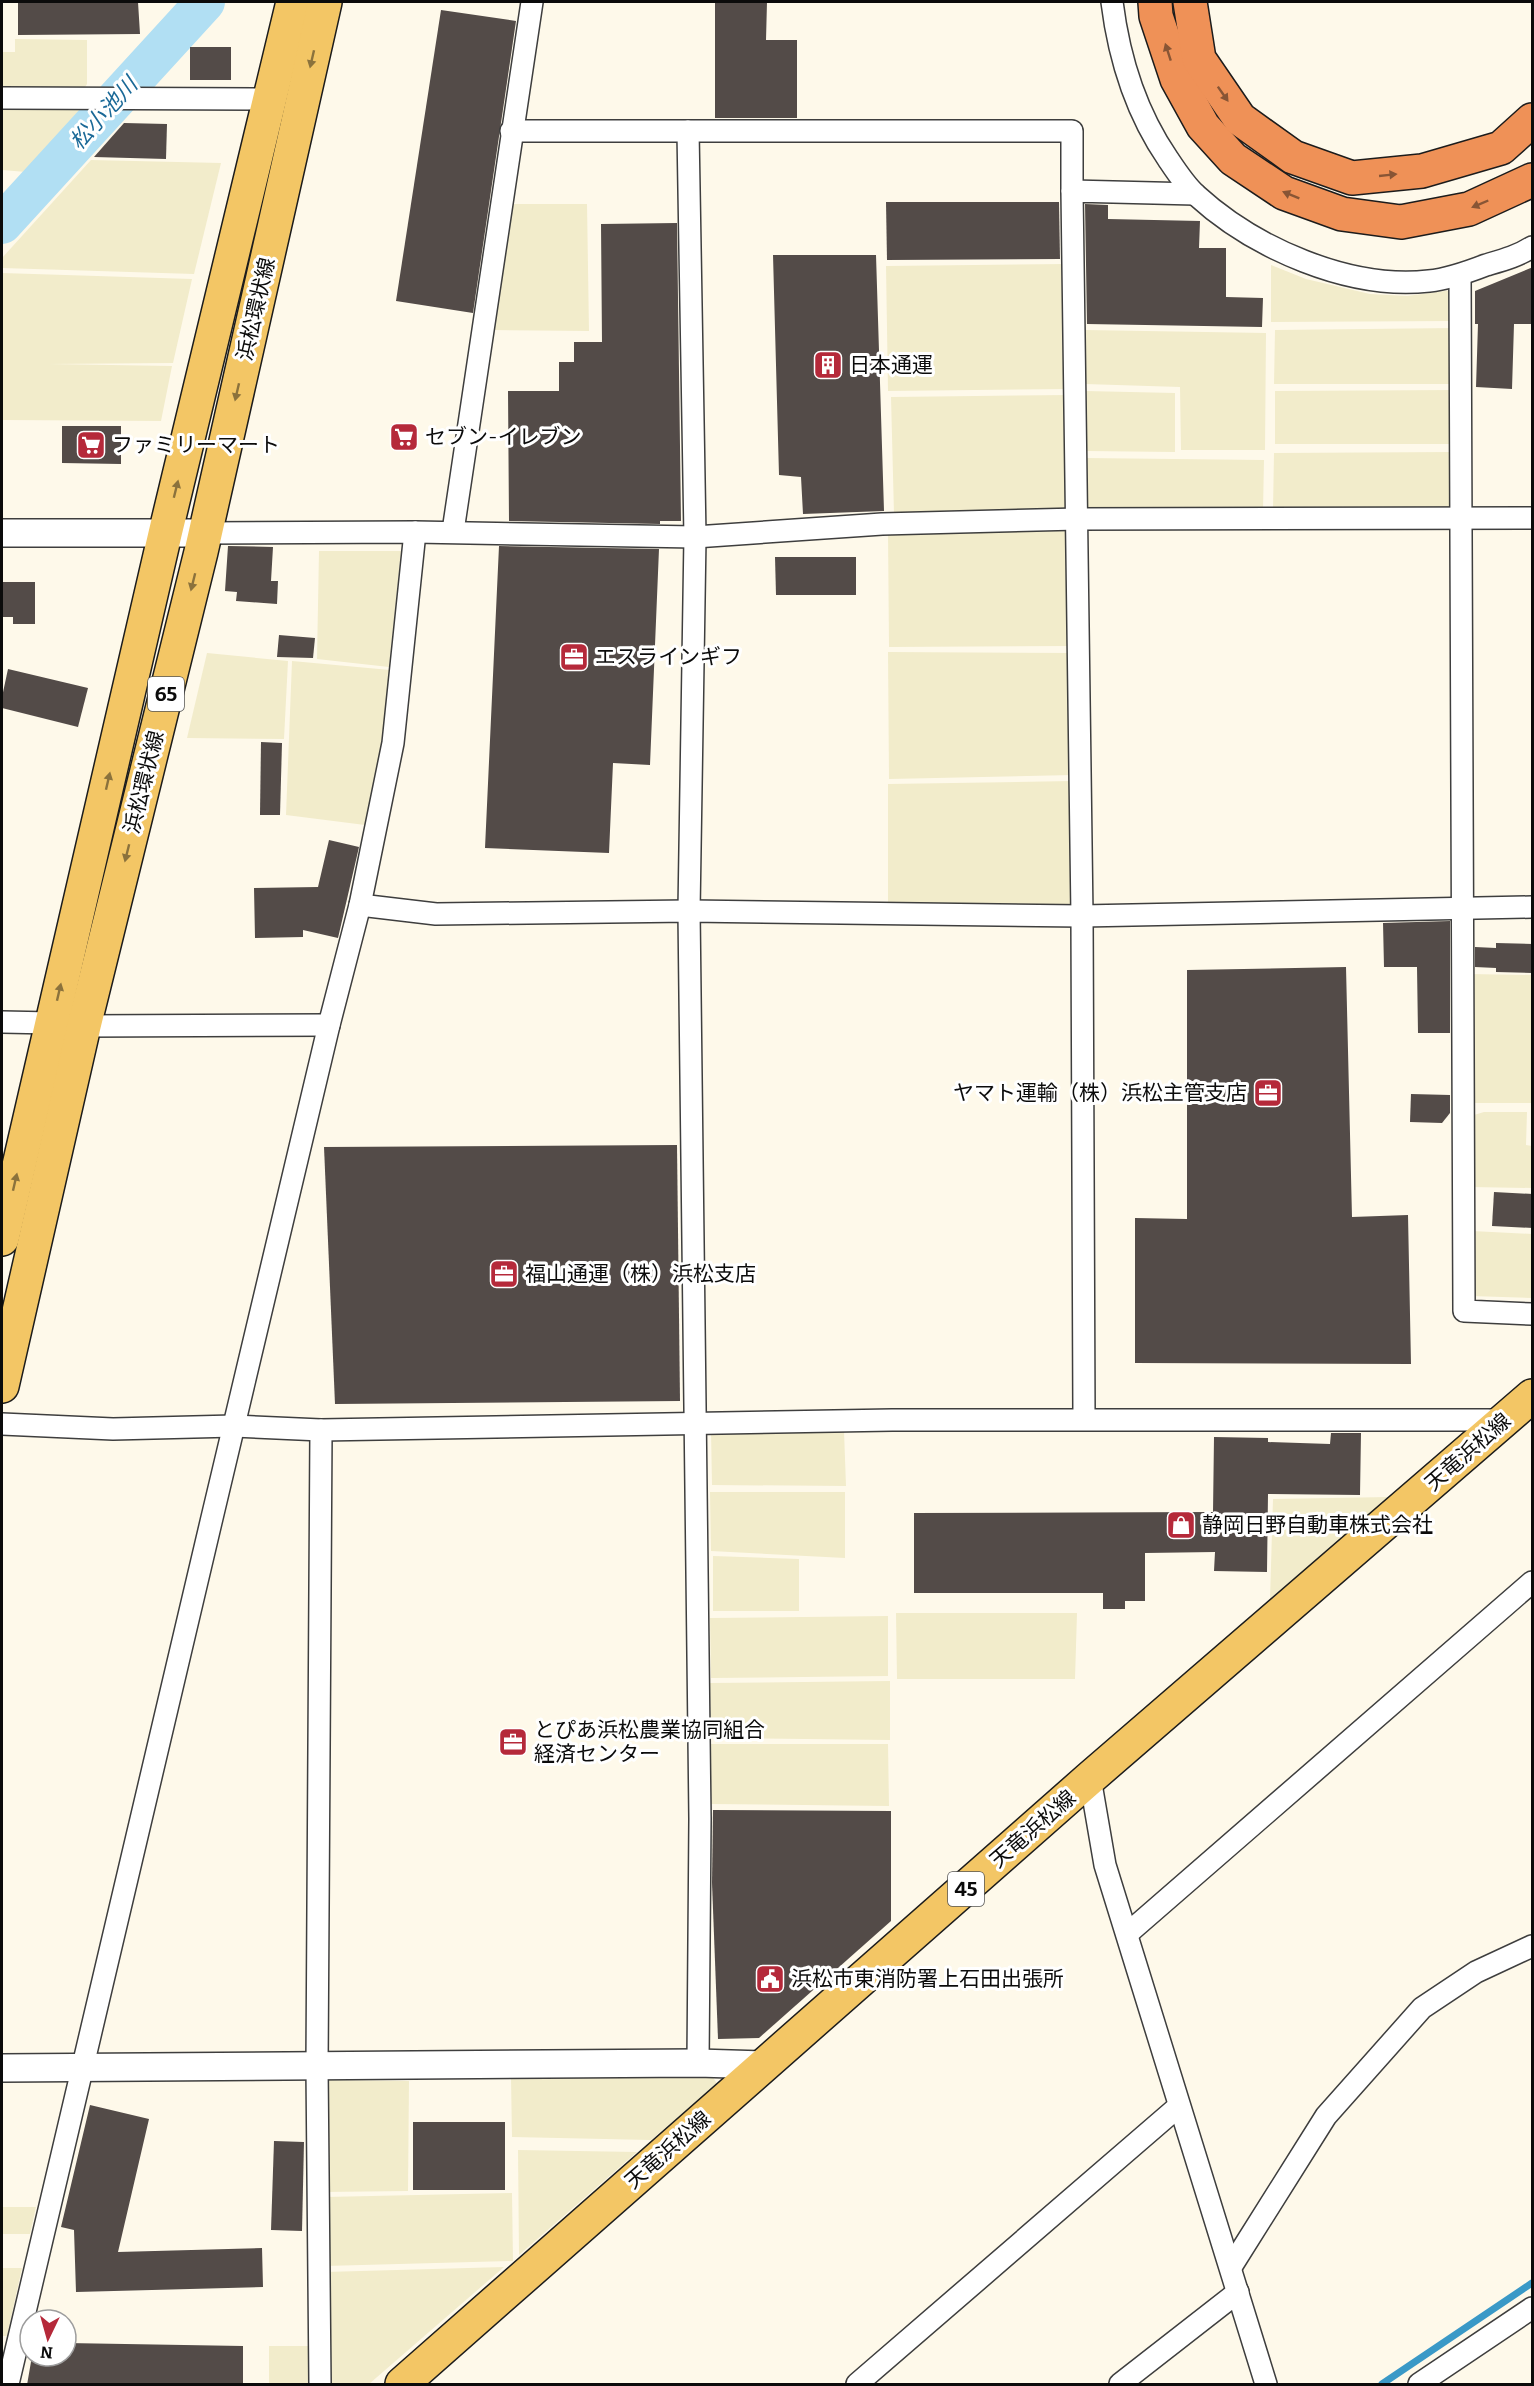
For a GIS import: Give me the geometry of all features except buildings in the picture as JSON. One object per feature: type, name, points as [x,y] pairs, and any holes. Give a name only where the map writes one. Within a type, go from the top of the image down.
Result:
[{"type":"highway","points":[[1155,2],[1156,16],[1177,79],[1203,126],[1233,159],[1284,193],[1342,214],[1401,222],[1469,209],[1533,180]]},
{"type":"highway","points":[[1190,2],[1198,59],[1240,119],[1293,157],[1352,178],[1422,171],[1501,148],[1533,120]]},
{"type":"main road","name":"浜松環状線","points":[[2,1239],[165,534],[293,2]]},
{"type":"main road","name":"浜松環状線","points":[[2,1386],[84,1026],[205,534],[325,2]]},
{"type":"main road","name":"天竜浜松線","points":[[402,2385],[1090,1778],[1533,1396]]},
{"type":"street","points":[[453,531],[532,2]]},
{"type":"street","points":[[1112,2],[1115,27],[1130,86],[1140,113],[1155,140],[1195,194],[1238,227],[1271,247],[1304,262],[1348,275],[1394,281],[1429,281],[1460,275],[1521,254],[1533,247]]},
{"type":"street","points":[[2,98],[271,99]]},
{"type":"street","points":[[688,130],[695,537],[690,911],[700,1819],[698,2063]]},
{"type":"street","points":[[511,131],[1072,131],[1082,916],[1084,1419]]},
{"type":"street","points":[[1072,191],[1195,194]]},
{"type":"street","points":[[1460,275],[1464,1311],[1533,1314]]},
{"type":"street","points":[[2,533],[205,534],[453,531],[695,537],[882,524],[1078,519],[1533,518]]},
{"type":"street","points":[[8,2385],[81,2067],[329,1025],[360,905],[393,743],[416,532]]},
{"type":"street","points":[[360,905],[436,914],[690,911],[1082,916],[1533,907]]},
{"type":"street","points":[[2,1022],[52,1023]]},
{"type":"street","points":[[84,1026],[329,1025]]},
{"type":"street","points":[[2,1424],[113,1430],[234,1426],[321,1430],[1084,1419],[1505,1420]]},
{"type":"street","points":[[320,2385],[317,2067],[321,1430]]},
{"type":"street","points":[[1127,1935],[1533,1582]]},
{"type":"street","points":[[1090,1778],[1105,1865],[1266,2385]]},
{"type":"street","points":[[1231,2267],[1326,2116],[1422,2008],[1476,1972],[1533,1946]]},
{"type":"street","points":[[2,2068],[698,2063],[766,2065]]},
{"type":"street","points":[[856,2385],[1179,2106]]},
{"type":"street","points":[[1120,2385],[1238,2292]]},
{"type":"street","points":[[1419,2385],[1533,2308]]},
{"type":"shaded area","points":[[15,39],[87,40],[87,84],[81,93],[2,92],[2,52],[15,52]]},
{"type":"shaded area","points":[[88,106],[26,172],[2,170],[2,107]]},
{"type":"shaded area","points":[[91,160],[221,163],[194,274],[2,268],[2,258]]},
{"type":"shaded area","points":[[513,204],[587,204],[589,331],[492,330]]},
{"type":"shaded area","points":[[1065,264],[1068,389],[888,391],[886,266]]},
{"type":"shaded area","points":[[1271,265],[1306,279],[1370,294],[1407,296],[1452,290],[1453,321],[1271,322]]},
{"type":"shaded area","points":[[2,273],[192,279],[173,363],[49,364],[172,366],[161,421],[3,420]]},
{"type":"shaded area","points":[[1455,328],[1455,384],[1274,384],[1275,330]]},
{"type":"shaded area","points":[[1085,330],[1266,333],[1265,450],[1181,450],[1180,387],[1085,384]]},
{"type":"shaded area","points":[[1455,390],[1454,444],[1275,444],[1275,391]]},
{"type":"shaded area","points":[[1085,391],[1175,393],[1175,452],[1086,451]]},
{"type":"shaded area","points":[[1069,395],[1070,511],[894,514],[891,397]]},
{"type":"shaded area","points":[[1453,452],[1452,510],[1273,510],[1274,453]]},
{"type":"shaded area","points":[[1085,458],[1264,460],[1263,511],[1087,512]]},
{"type":"shaded area","points":[[1070,531],[1071,646],[889,647],[888,532]]},
{"type":"shaded area","points":[[319,551],[401,551],[389,667],[317,659]]},
{"type":"shaded area","points":[[888,652],[1072,653],[1073,775],[889,779]]},
{"type":"shaded area","points":[[207,653],[288,661],[284,739],[187,738]]},
{"type":"shaded area","points":[[292,661],[390,670],[383,745],[365,825],[286,815]]},
{"type":"shaded area","points":[[1072,781],[1073,907],[888,902],[888,784]]},
{"type":"shaded area","points":[[1469,974],[1532,975],[1532,1103],[1471,1103]]},
{"type":"shaded area","points":[[1484,1112],[1527,1112],[1526,1145],[1532,1146],[1532,1188],[1471,1187],[1471,1120],[1474,1115]]},
{"type":"shaded area","points":[[1472,1231],[1532,1234],[1532,1298],[1471,1296]]},
{"type":"shaded area","points":[[711,1431],[844,1431],[846,1486],[712,1485]]},
{"type":"shaded area","points":[[710,1492],[845,1492],[845,1558],[711,1551]]},
{"type":"shaded area","points":[[1389,1497],[1270,1599],[1273,1499]]},
{"type":"shaded area","points":[[713,1556],[799,1559],[799,1611],[713,1611]]},
{"type":"shaded area","points":[[896,1613],[1077,1613],[1075,1679],[897,1679]]},
{"type":"shaded area","points":[[888,1616],[888,1676],[711,1678],[710,1618]]},
{"type":"shaded area","points":[[890,1681],[890,1740],[711,1738],[710,1683]]},
{"type":"shaded area","points":[[710,1744],[888,1744],[889,1806],[710,1804]]},
{"type":"shaded area","points":[[713,2077],[717,2084],[651,2140],[512,2137],[511,2078]]},
{"type":"shaded area","points":[[324,2080],[409,2081],[408,2191],[324,2192]]},
{"type":"shaded area","points":[[518,2150],[637,2152],[519,2255]]},
{"type":"shaded area","points":[[512,2193],[513,2261],[325,2266],[325,2197]]},
{"type":"shaded area","points":[[2,2207],[36,2207],[30,2234],[2,2234]]},
{"type":"shaded area","points":[[504,2267],[369,2384],[325,2384],[325,2272]]},
{"type":"shaded area","points":[[2,2268],[22,2268],[7,2336],[2,2336]]},
{"type":"shaded area","points":[[269,2346],[311,2346],[310,2384],[269,2384]]},
{"type":"waterway","name":"松小池川","points":[[2,224],[205,2]]},
{"type":"waterway","points":[[1382,2384],[1532,2283]]},
{"type":"place","name":"日本通運","points":[[828,365]]},
{"type":"place","name":"セブン-イレブン","points":[[404,437]]},
{"type":"place","name":"ファミリーマート","points":[[91,445]]},
{"type":"place","name":"エスラインギフ","points":[[574,657]]},
{"type":"place","name":"ヤマト運輸（株）浜松主管支店","points":[[1268,1093]]},
{"type":"place","name":"福山通運（株）浜松支店","points":[[504,1274]]},
{"type":"place","name":"静岡日野自動車株式会社","points":[[1181,1525]]},
{"type":"place","name":"とぴあ浜松農業協同組合 経済センター","points":[[513,1742]]},
{"type":"place","name":"浜松市東消防署上石田出張所","points":[[770,1979]]}]
